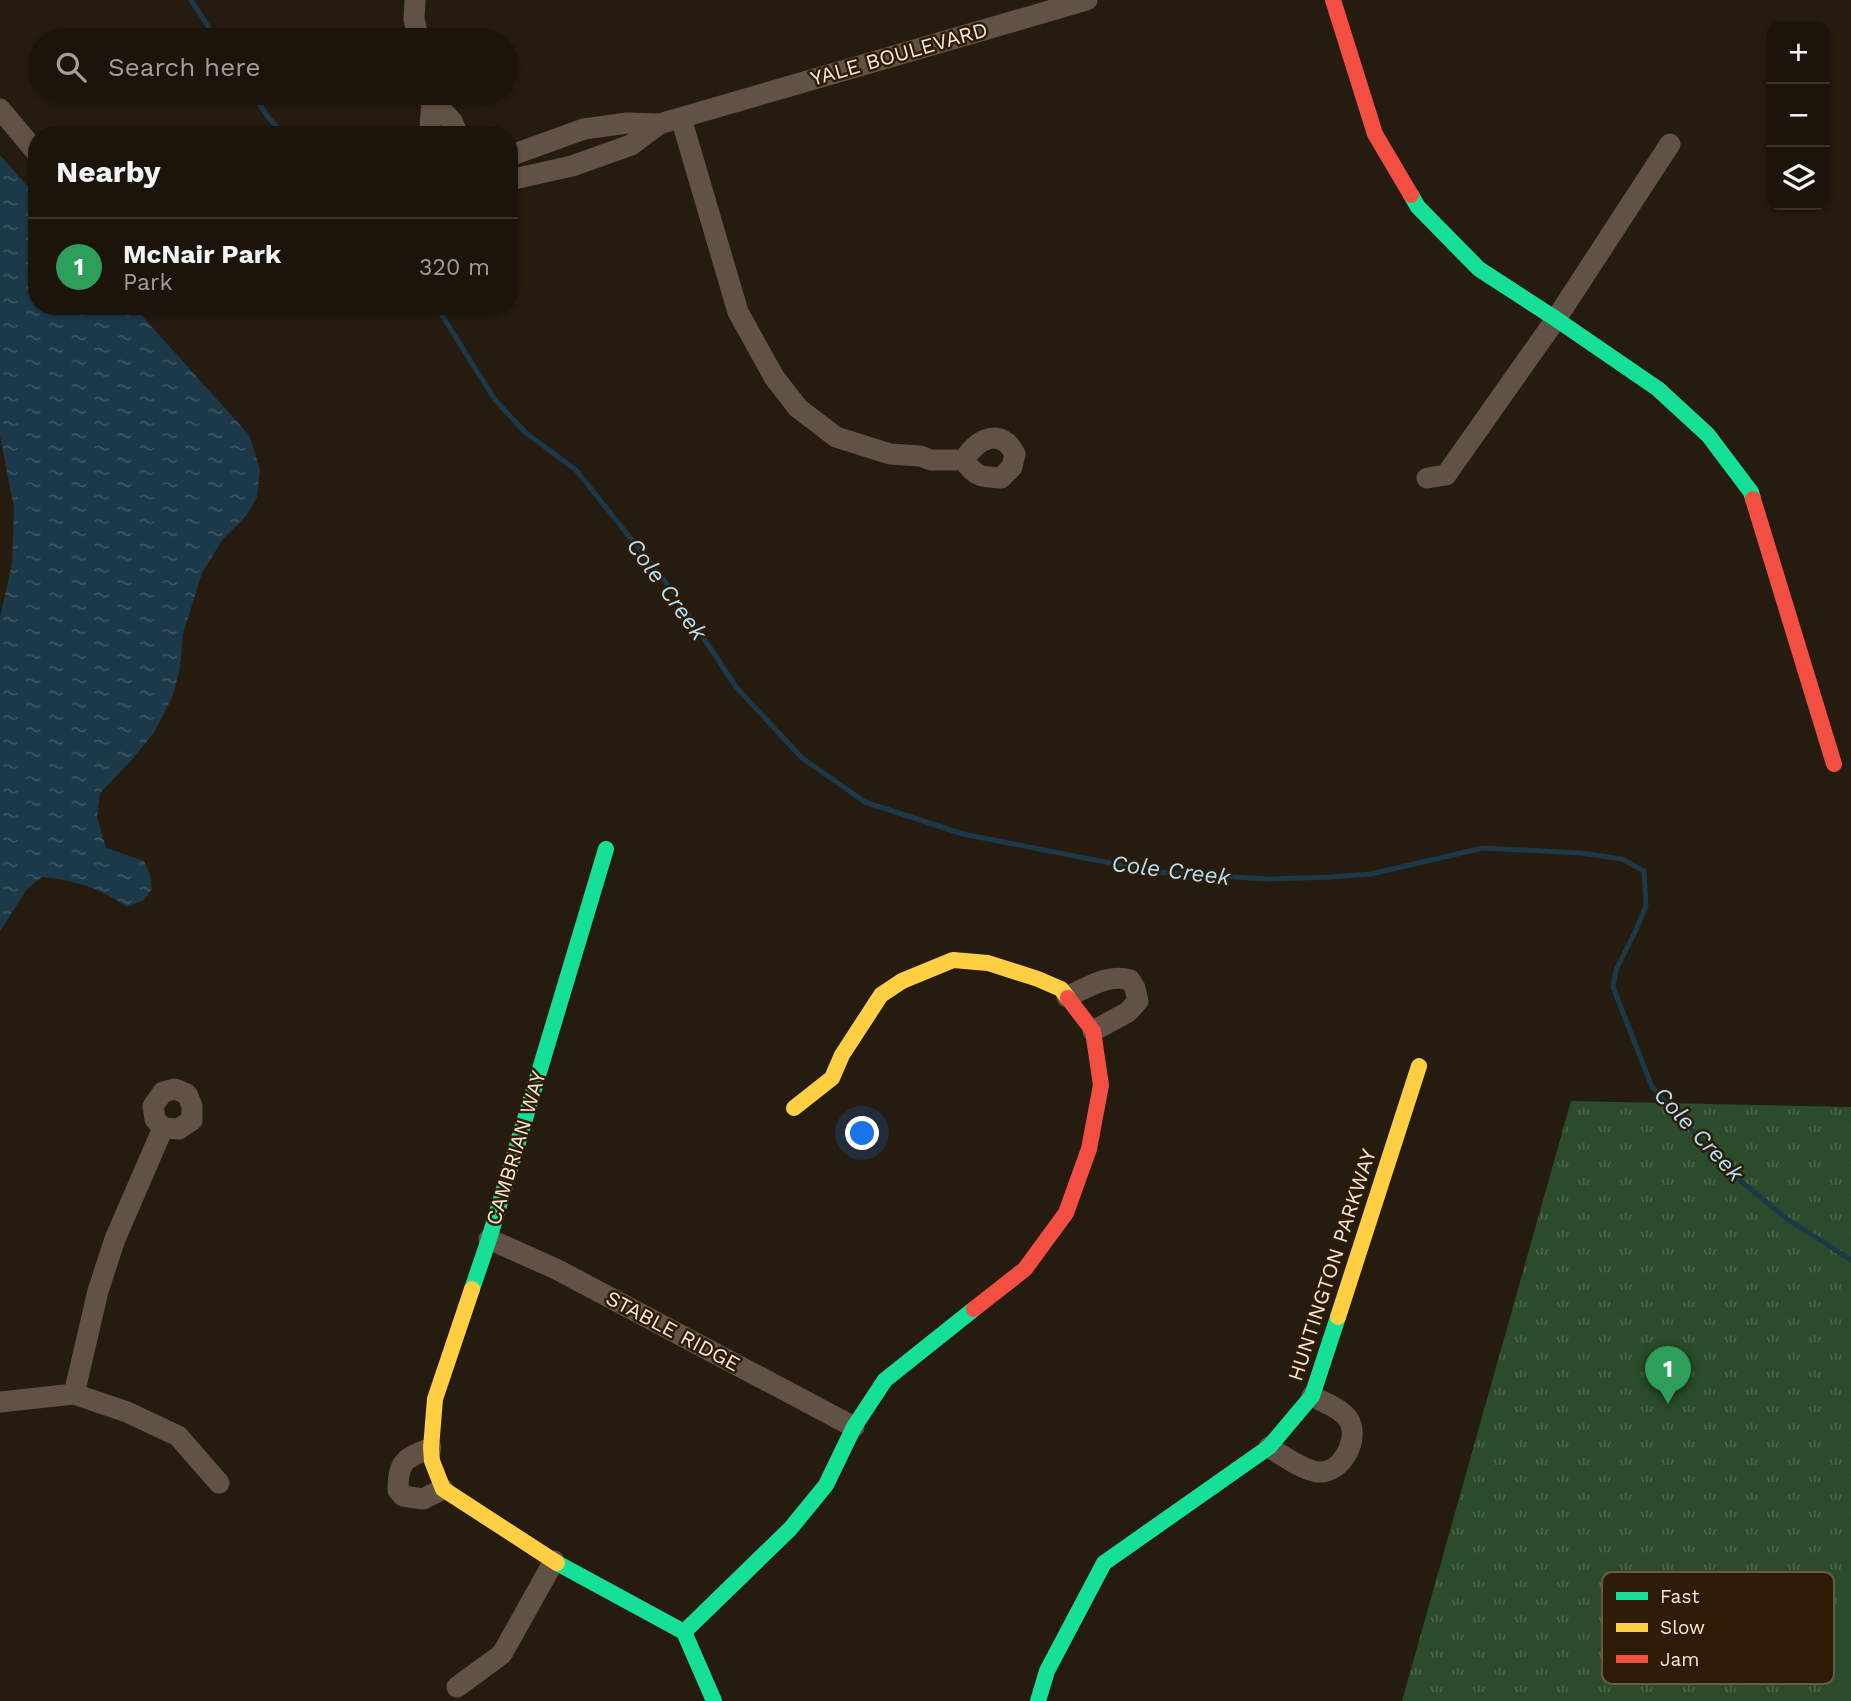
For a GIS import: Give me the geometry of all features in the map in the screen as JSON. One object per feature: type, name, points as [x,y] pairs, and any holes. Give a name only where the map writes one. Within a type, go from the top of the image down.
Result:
[{"type":"street","points":[[415,0],[416,28]]},
{"type":"street","name":"YALE BOULEVARD","points":[[659,124],[1087,0]]},
{"type":"street","points":[[1333,0],[1375,134],[1418,207],[1479,269],[1556,318],[1658,390],[1708,435],[1751,492],[1835,764]]},
{"type":"street","points":[[429,126],[431,105]]},
{"type":"street","points":[[439,105],[454,126]]},
{"type":"street","points":[[0,109],[28,142]]},
{"type":"street","points":[[681,118],[738,312],[774,377],[798,408],[836,437],[890,454],[920,456],[931,460],[964,460]]},
{"type":"street","points":[[518,153],[584,129],[627,123],[659,124]]},
{"type":"street","points":[[518,178],[572,166],[631,145],[659,124]]},
{"type":"street","points":[[1427,478],[1446,475],[1556,318],[1670,144]]},
{"type":"street","name":"CAMBRIAN WAY","points":[[443,1489],[430,1448],[435,1399],[489,1239],[606,849]]},
{"type":"street","points":[[684,1632],[790,1529],[826,1485],[854,1427],[885,1380],[1025,1269],[1066,1213],[1089,1149],[1101,1085],[1093,1031],[1061,989],[988,963],[953,960],[902,981],[881,995],[842,1055],[832,1078],[794,1108]]},
{"type":"street","points":[[1067,997],[1110,977],[1130,980],[1138,1001],[1128,1012],[1093,1031]]},
{"type":"street","name":"HUNTINGTON PARKWAY","points":[[1038,1701],[1047,1671],[1104,1563],[1269,1447],[1312,1396],[1419,1066]]},
{"type":"street","points":[[74,1394],[98,1291],[115,1239],[163,1128]]},
{"type":"street","name":"STABLE RIDGE","points":[[489,1239],[556,1269],[854,1427]]},
{"type":"street","points":[[0,1402],[74,1394],[127,1412],[178,1436],[219,1483]]},
{"type":"street","points":[[1269,1447],[1296,1464],[1319,1472],[1334,1468],[1344,1460],[1351,1443],[1351,1424],[1342,1412],[1312,1396]]},
{"type":"street","points":[[430,1448],[409,1457],[399,1470],[398,1490],[403,1496],[423,1499],[443,1489],[554,1561],[684,1632],[715,1701]]},
{"type":"street","points":[[457,1687],[502,1654],[554,1561]]},
{"type":"green space","points":[[1571,1101],[1851,1107],[1851,1701],[1402,1701]]},
{"type":"green space","points":[[1851,1593],[1851,1691],[1841,1690],[1834,1684],[1834,1606]]},
{"type":"water","points":[[0,155],[28,187],[28,315],[141,315],[249,435],[260,469],[257,497],[246,516],[223,539],[202,573],[183,634],[180,668],[172,698],[153,734],[100,793],[97,817],[106,848],[144,861],[150,874],[152,889],[144,900],[127,907],[86,886],[42,877],[27,889],[0,931],[0,617],[12,564],[14,508],[0,436]]},
{"type":"waterway","name":"Cole Creek","points":[[191,0],[209,28]]},
{"type":"waterway","name":"Cole Creek","points":[[260,105],[276,126]]},
{"type":"waterway","name":"Cole Creek","points":[[442,315],[495,400],[526,433],[576,470],[672,590],[736,687],[802,758],[865,802],[963,834],[1156,872],[1267,879],[1371,874],[1483,848],[1581,853],[1622,859],[1644,871],[1646,906],[1616,970],[1613,987],[1652,1087],[1731,1173],[1787,1219],[1851,1260]]},
{"type":"traffic: fast","points":[[1411,195],[1418,207],[1479,269],[1658,389],[1708,435],[1751,492],[1753,499]]},
{"type":"traffic: fast","points":[[472,1289],[606,849]]},
{"type":"traffic: fast","points":[[684,1632],[790,1529],[826,1485],[854,1427],[885,1380],[974,1309]]},
{"type":"traffic: fast","points":[[1038,1701],[1047,1671],[1104,1563],[1269,1447],[1312,1396],[1338,1317]]},
{"type":"traffic: fast","points":[[557,1563],[684,1632],[714,1701]]},
{"type":"traffic: slow","points":[[794,1108],[832,1078],[842,1055],[881,995],[902,981],[953,960],[988,963],[1038,979],[1061,989],[1068,998]]},
{"type":"traffic: slow","points":[[1338,1317],[1419,1066]]},
{"type":"traffic: slow","points":[[472,1289],[435,1399],[432,1461],[443,1489],[557,1563]]},
{"type":"traffic: jam","points":[[1333,0],[1375,134],[1411,195]]},
{"type":"traffic: jam","points":[[1753,499],[1834,764]]},
{"type":"traffic: jam","points":[[974,1309],[1025,1269],[1066,1213],[1089,1149],[1101,1085],[1093,1031],[1068,998]]},
{"type":"place","name":"McNair Park","points":[[1668,1404]]}]
